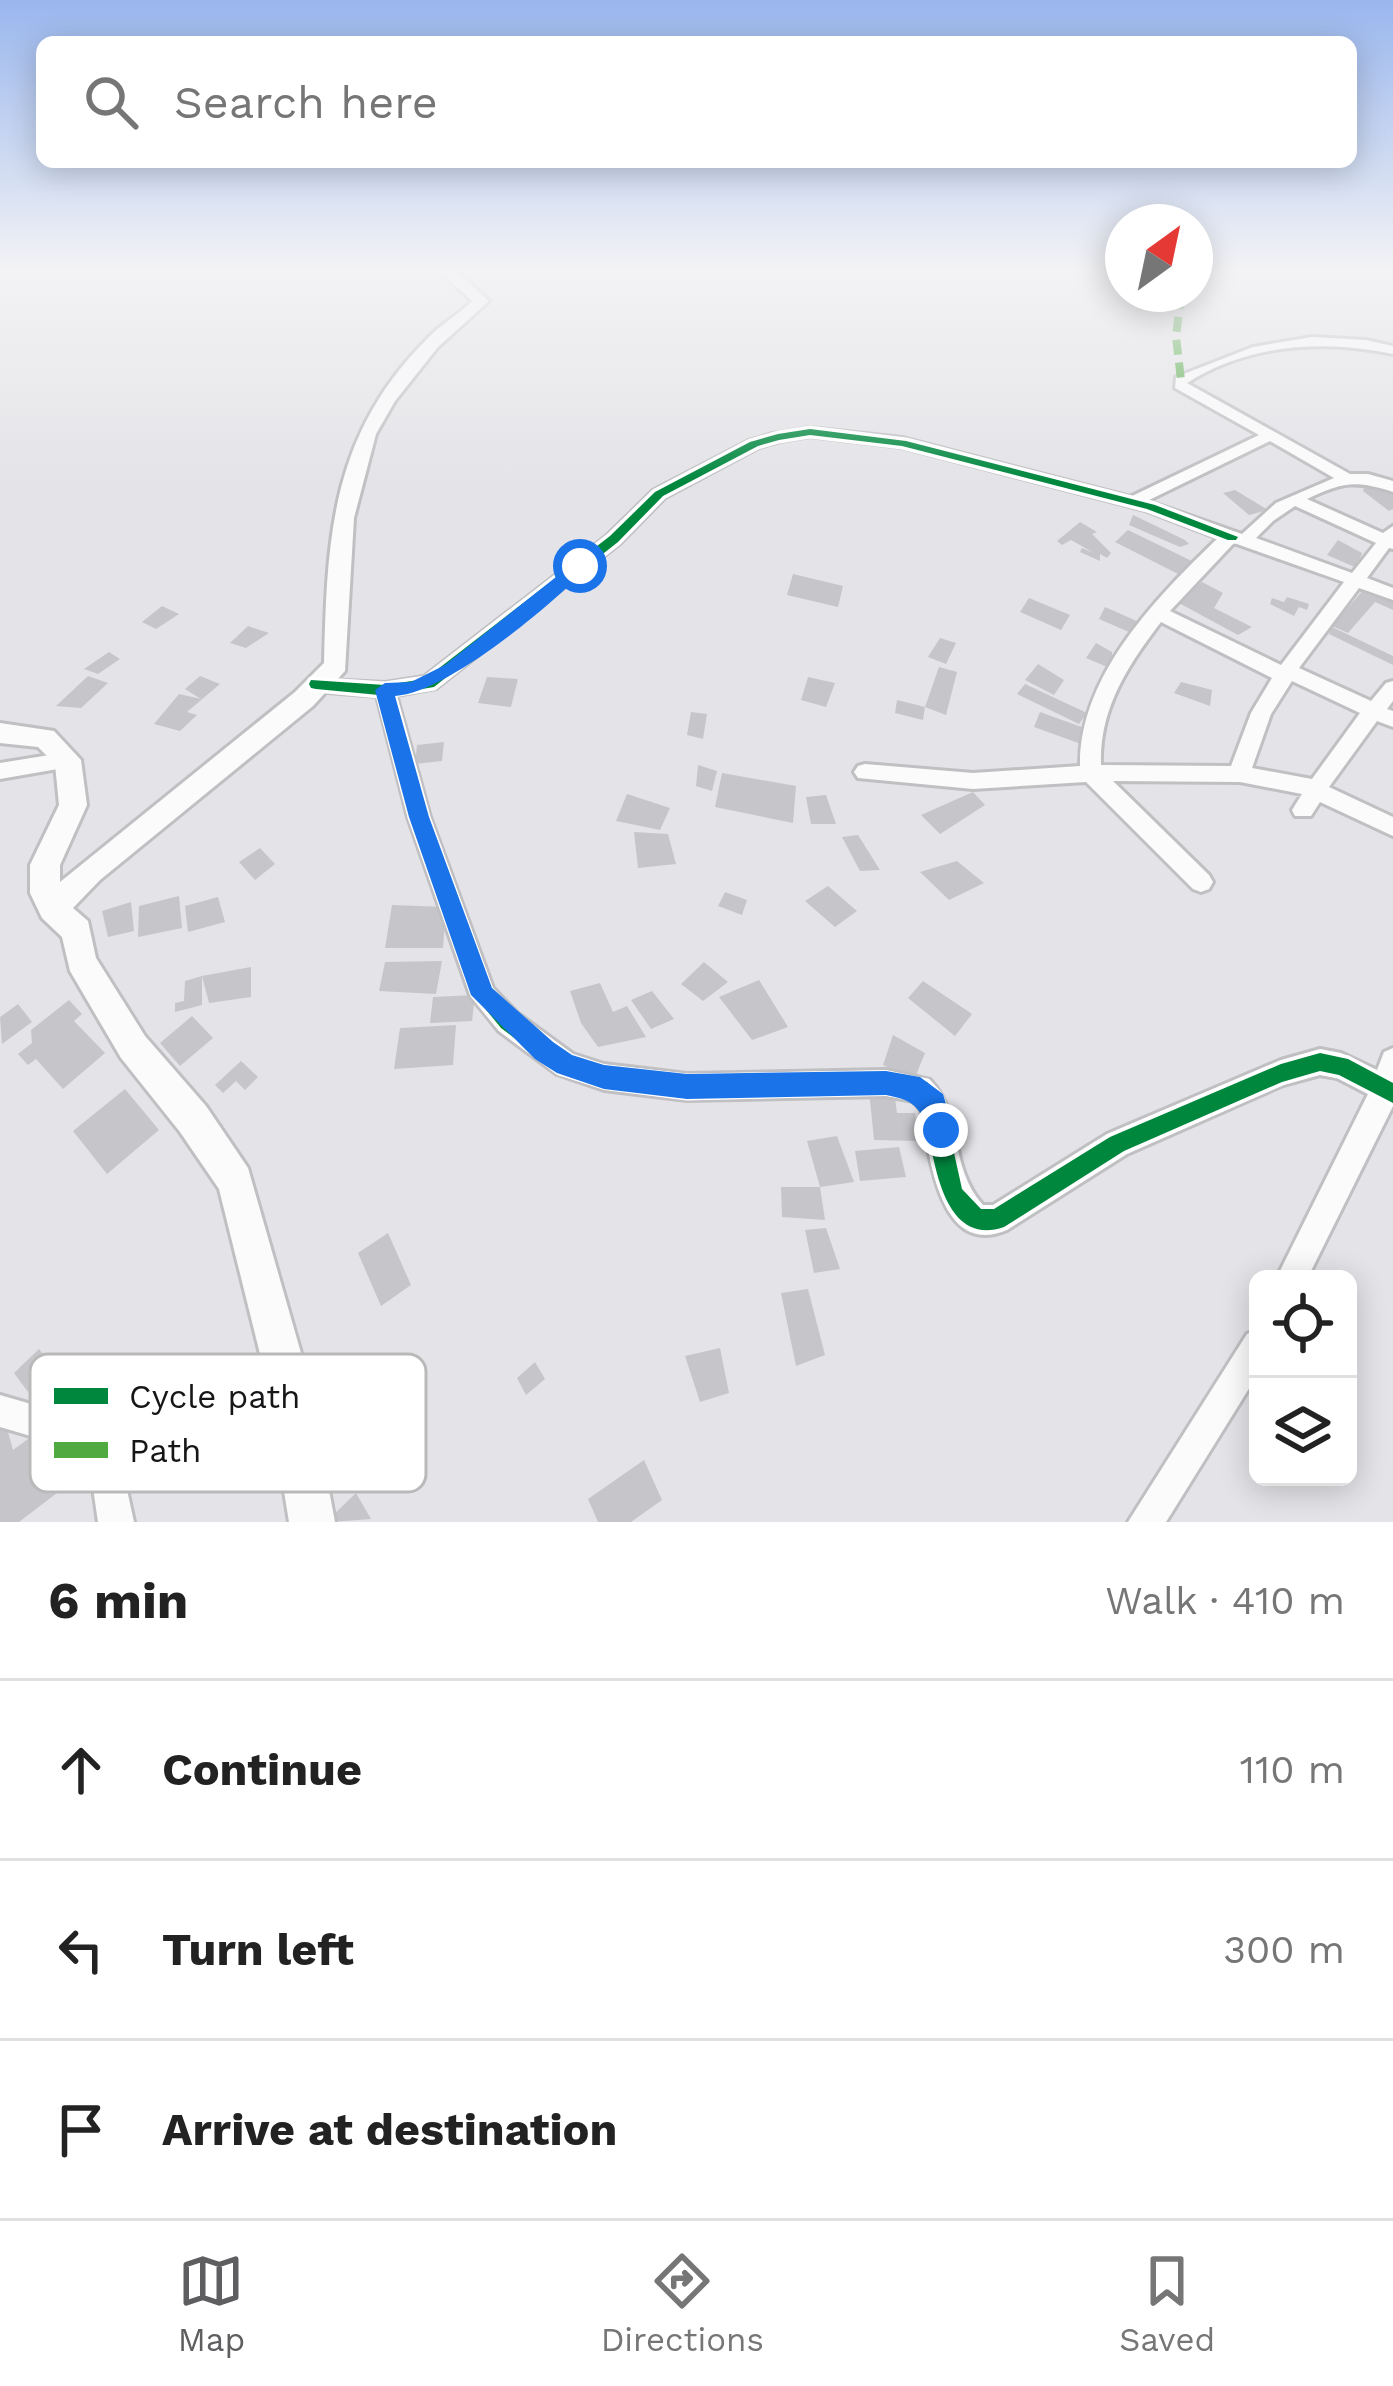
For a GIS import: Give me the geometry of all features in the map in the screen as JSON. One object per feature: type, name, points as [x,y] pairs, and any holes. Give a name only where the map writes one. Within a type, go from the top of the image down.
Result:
[{"type":"street","points":[[53,909],[90,871],[304,699],[336,665],[337,592],[347,506],[367,433],[435,340]]},
{"type":"street","points":[[1305,340],[1256,351],[1180,380],[1180,385],[1351,481]]},
{"type":"street","points":[[1318,340],[1393,350]]},
{"type":"street","points":[[316,684],[413,688],[451,670],[614,539],[659,494],[754,444],[810,432],[880,438],[1129,503],[1393,594]]},
{"type":"street","points":[[1129,503],[1271,435]]},
{"type":"street","points":[[1201,882],[1091,772],[1088,753],[1101,698],[1160,614],[1257,521],[1322,486],[1367,478],[1393,488]]},
{"type":"street","points":[[1240,774],[1242,757],[1286,676],[1390,539],[1295,500]]},
{"type":"street","points":[[1160,614],[1286,676]]},
{"type":"street","points":[[1286,676],[1292,673],[1393,720]]},
{"type":"street","points":[[1310,800],[1372,710],[1393,688]]},
{"type":"street","points":[[385,690],[419,817],[483,995],[508,1022],[566,1065],[604,1077],[687,1087],[886,1083],[920,1089],[934,1103],[953,1194],[976,1220],[998,1220],[1117,1144],[1281,1073],[1320,1062],[1390,1081],[1296,1270]]},
{"type":"street","points":[[0,733],[45,738],[68,760],[73,805],[44,865],[45,892],[53,909],[76,931],[80,961],[133,1047],[193,1119],[235,1181],[281,1354]]},
{"type":"street","points":[[0,771],[68,760]]},
{"type":"street","points":[[865,772],[973,781],[1091,772],[1240,774],[1393,827]]},
{"type":"street","points":[[1146,1522],[1249,1359]]},
{"type":"street","points":[[0,1412],[30,1420]]},
{"type":"street","points":[[111,1492],[116,1522]]},
{"type":"street","points":[[307,1492],[312,1522]]},
{"type":"building","points":[[1366,483],[1393,494],[1393,509],[1389,511],[1363,491]]},
{"type":"building","points":[[1235,490],[1268,510],[1249,515],[1223,493]]},
{"type":"building","points":[[1133,515],[1189,544],[1180,547],[1129,525]]},
{"type":"building","points":[[1080,522],[1097,532],[1092,534],[1111,553],[1107,558],[1100,554],[1100,561],[1080,552],[1082,548],[1094,553],[1071,540],[1062,545],[1057,541]]},
{"type":"building","points":[[1128,530],[1198,564],[1184,577],[1115,542]]},
{"type":"building","points":[[1338,540],[1362,553],[1357,568],[1327,555]]},
{"type":"building","points":[[793,574],[843,586],[838,607],[787,595]]},
{"type":"building","points":[[1202,582],[1223,593],[1214,608],[1252,627],[1238,635],[1177,602]]},
{"type":"building","points":[[1365,588],[1393,599],[1393,610],[1375,602],[1348,633],[1332,626]]},
{"type":"building","points":[[1287,597],[1309,604],[1307,610],[1299,607],[1294,616],[1270,604],[1272,598],[1284,602]]},
{"type":"building","points":[[1029,598],[1070,615],[1061,630],[1020,612]]},
{"type":"building","points":[[162,606],[179,614],[156,629],[142,622]]},
{"type":"building","points":[[1105,607],[1139,622],[1136,635],[1099,619]]},
{"type":"building","points":[[248,626],[269,633],[246,648],[230,643]]},
{"type":"building","points":[[1332,627],[1393,656],[1393,665],[1329,634]]},
{"type":"building","points":[[940,638],[956,643],[946,664],[928,657]]},
{"type":"building","points":[[1096,643],[1112,652],[1112,669],[1086,658]]},
{"type":"building","points":[[109,652],[120,659],[98,674],[84,669]]},
{"type":"building","points":[[1038,664],[1064,680],[1054,695],[1025,680]]},
{"type":"building","points":[[939,667],[957,672],[946,715],[925,707]]},
{"type":"building","points":[[88,676],[108,683],[81,708],[56,706]]},
{"type":"building","points":[[200,676],[220,684],[187,712],[197,715],[180,731],[154,724],[179,694],[201,699],[185,689]]},
{"type":"building","points":[[487,677],[518,679],[511,707],[478,703]]},
{"type":"building","points":[[808,677],[835,683],[826,707],[801,700]]},
{"type":"building","points":[[1181,682],[1212,690],[1210,706],[1174,693]]},
{"type":"building","points":[[1025,684],[1087,713],[1079,724],[1017,694]]},
{"type":"building","points":[[897,700],[925,707],[923,720],[895,713]]},
{"type":"building","points":[[691,712],[707,714],[703,739],[687,735]]},
{"type":"building","points":[[1040,712],[1087,729],[1081,744],[1034,727]]},
{"type":"building","points":[[444,742],[442,761],[415,764],[417,745]]},
{"type":"building","points":[[698,765],[717,771],[712,791],[696,786]]},
{"type":"building","points":[[722,773],[796,786],[793,823],[715,807]]},
{"type":"building","points":[[973,792],[985,805],[940,834],[921,815]]},
{"type":"building","points":[[627,794],[670,808],[660,830],[616,821]]},
{"type":"building","points":[[826,795],[836,824],[811,824],[806,797]]},
{"type":"building","points":[[634,832],[668,834],[676,864],[638,868]]},
{"type":"building","points":[[858,835],[880,870],[860,871],[842,837]]},
{"type":"building","points":[[260,848],[275,864],[255,880],[239,862]]},
{"type":"building","points":[[957,861],[984,883],[949,900],[920,872]]},
{"type":"building","points":[[828,886],[857,911],[835,927],[805,901]]},
{"type":"building","points":[[725,892],[747,900],[742,915],[718,906]]},
{"type":"building","points":[[179,896],[182,928],[138,937],[139,906]]},
{"type":"building","points":[[218,897],[225,922],[188,932],[185,906]]},
{"type":"building","points":[[131,902],[134,931],[108,937],[102,911]]},
{"type":"building","points":[[392,905],[446,907],[443,948],[385,948]]},
{"type":"building","points":[[442,961],[436,994],[379,991],[385,962]]},
{"type":"building","points":[[704,962],[728,982],[703,1001],[681,984]]},
{"type":"building","points":[[251,967],[251,997],[209,1003],[202,976]]},
{"type":"building","points":[[202,976],[202,1005],[175,1012],[175,1003],[184,1001],[185,981]]},
{"type":"building","points":[[759,980],[788,1027],[752,1040],[719,997]]},
{"type":"building","points":[[923,981],[972,1014],[955,1036],[908,998]]},
{"type":"building","points":[[600,983],[613,1012],[627,1006],[646,1037],[598,1047],[581,1023],[570,991]]},
{"type":"building","points":[[652,991],[674,1019],[651,1029],[631,1000]]},
{"type":"building","points":[[475,995],[472,1021],[430,1023],[433,997]]},
{"type":"building","points":[[69,1000],[82,1014],[74,1021],[105,1053],[63,1089],[36,1059],[28,1065],[18,1054],[32,1043],[31,1030]]},
{"type":"building","points":[[18,1004],[32,1022],[2,1044],[0,1017]]},
{"type":"building","points":[[192,1016],[213,1038],[180,1066],[160,1043]]},
{"type":"building","points":[[456,1025],[453,1065],[394,1069],[400,1028]]},
{"type":"building","points":[[893,1035],[925,1053],[914,1080],[883,1065]]},
{"type":"building","points":[[241,1061],[258,1077],[245,1090],[236,1081],[223,1093],[215,1085]]},
{"type":"building","points":[[125,1089],[159,1130],[107,1174],[73,1131]]},
{"type":"building","points":[[869,1090],[894,1091],[897,1113],[915,1113],[919,1141],[874,1140]]},
{"type":"building","points":[[837,1136],[854,1182],[820,1187],[807,1141]]},
{"type":"building","points":[[899,1147],[906,1177],[860,1181],[855,1151]]},
{"type":"building","points":[[781,1187],[820,1187],[825,1220],[782,1217]]},
{"type":"building","points":[[826,1228],[840,1269],[814,1273],[805,1230]]},
{"type":"building","points":[[388,1233],[411,1285],[381,1306],[358,1253]]},
{"type":"building","points":[[808,1289],[825,1355],[796,1366],[781,1293]]},
{"type":"building","points":[[720,1348],[729,1393],[700,1402],[685,1356]]},
{"type":"building","points":[[30,1358],[28,1392],[14,1373]]},
{"type":"building","points":[[535,1362],[545,1379],[526,1395],[517,1378]]},
{"type":"building","points":[[4,1418],[13,1450],[30,1437],[30,1492],[57,1493],[19,1522],[0,1522],[0,1421]]},
{"type":"building","points":[[644,1460],[662,1500],[631,1522],[598,1522],[588,1499]]},
{"type":"building","points":[[356,1493],[371,1519],[330,1522],[330,1518]]},
{"type":"marked path","points":[[1176,340],[1181,380]]},
{"type":"cycle path","points":[[316,684],[385,690],[429,683],[614,539],[659,494],[754,444],[778,437],[810,432],[902,443],[1151,507],[1232,537]]},
{"type":"cycle path","points":[[385,690],[419,817],[483,995],[508,1022],[566,1065],[604,1077],[687,1087],[886,1083],[920,1089],[933,1103],[953,1194],[976,1220],[997,1220],[1117,1144],[1281,1073],[1320,1062],[1341,1066],[1393,1093]]},
{"type":"route","points":[[580,566],[451,670],[413,688],[385,690],[419,817],[483,995],[508,1022],[566,1065],[604,1077],[687,1087],[886,1083],[920,1089],[934,1103],[941,1130]]}]
